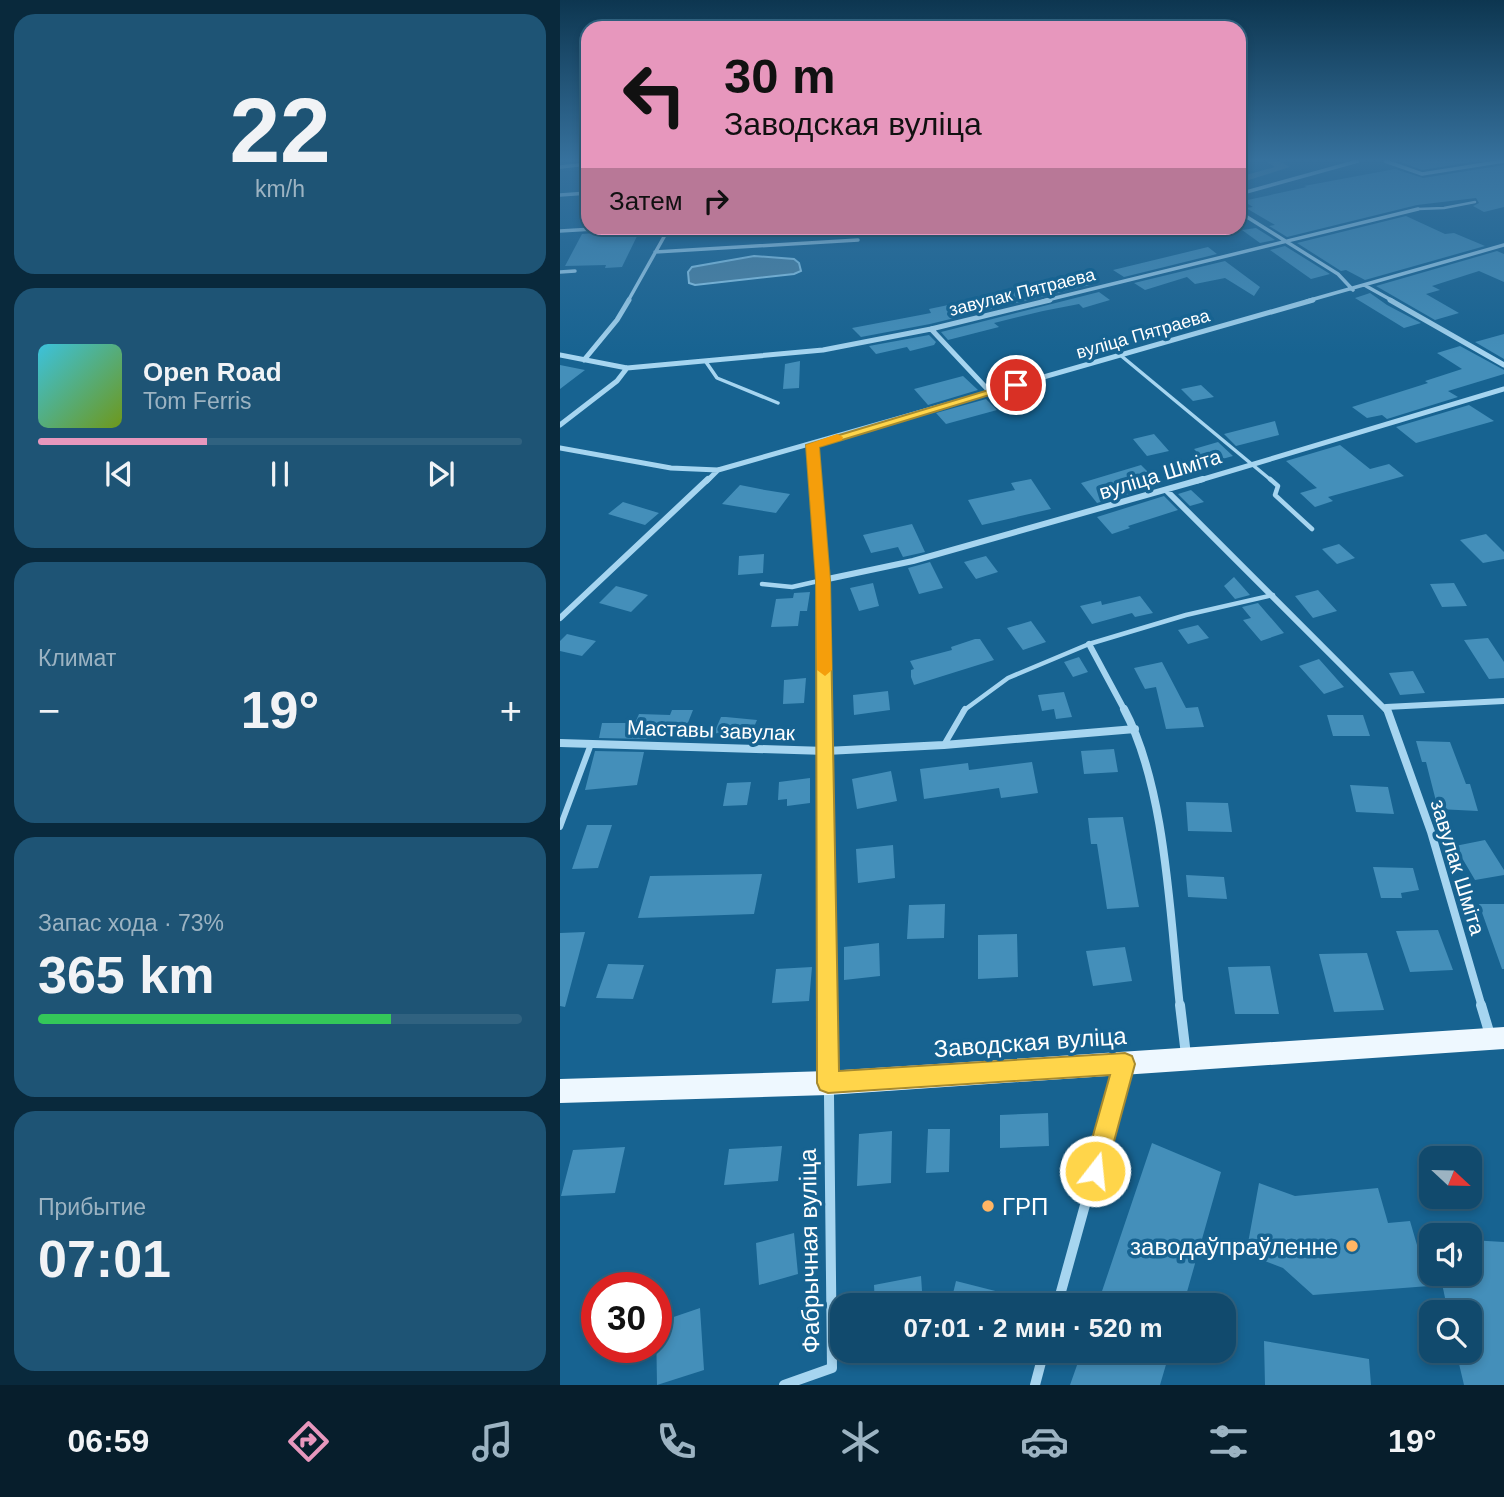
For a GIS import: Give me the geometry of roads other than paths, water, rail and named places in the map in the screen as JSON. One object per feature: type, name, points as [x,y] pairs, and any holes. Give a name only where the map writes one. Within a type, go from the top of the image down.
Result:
[{"type":"main road","name":"Заводская вуліца","points":[[560,1091],[828,1083],[1497,1039]]},
{"type":"street","points":[[1260,226],[1338,274],[1353,290]]},
{"type":"street","name":"завулак Пятраева","points":[[560,355],[627,368],[706,362],[766,353],[823,350],[931,329],[1351,226]]},
{"type":"street","points":[[560,231],[581,230]]},
{"type":"street","points":[[584,360],[617,320],[665,235]]},
{"type":"street","points":[[655,252],[858,240]]},
{"type":"street","name":"вуліца Пятраева","points":[[560,448],[671,468],[718,470],[1504,245]]},
{"type":"street","points":[[560,272],[575,271]]},
{"type":"street","points":[[1366,286],[1504,365]]},
{"type":"street","points":[[931,329],[991,393]]},
{"type":"street","points":[[560,425],[617,381],[627,368]]},
{"type":"street","name":"вуліца Шміта","points":[[823,580],[913,561],[1166,490],[1504,389]]},
{"type":"street","points":[[812,445],[823,580],[828,1083]]},
{"type":"street","points":[[560,618],[718,470]]},
{"type":"street","name":"завулак Шміта","points":[[1166,490],[1386,707],[1431,832],[1497,1039]]},
{"type":"street","points":[[1089,644],[1135,730],[1158,815],[1187,1059]]},
{"type":"street","points":[[1386,707],[1504,701]]},
{"type":"street","name":"Маставы завулак","points":[[560,743],[826,751],[1135,730]]},
{"type":"street","points":[[1061,1293],[1125,1064]]},
{"type":"street","name":"Фабрычная вуліца","points":[[785,1385],[832,1368],[828,1083]]},
{"type":"street","points":[[1035,1385],[1041,1363]]},
{"type":"lane","points":[[1119,354],[1278,486],[1275,495],[1312,529]]},
{"type":"lane","points":[[706,362],[717,378],[778,403]]},
{"type":"lane","points":[[762,584],[792,587],[823,580]]},
{"type":"lane","points":[[944,745],[963,711],[1008,678],[1089,644],[1186,615],[1273,595]]},
{"type":"lane","points":[[560,827],[591,744]]},
{"type":"water","points":[[754,256],[794,259],[799,263],[801,271],[695,285],[689,283],[688,272],[692,267]]},
{"type":"place","name":"ГРП","points":[[988,1206]]},
{"type":"place","name":"заводаўпраўленне","points":[[1352,1246]]}]
